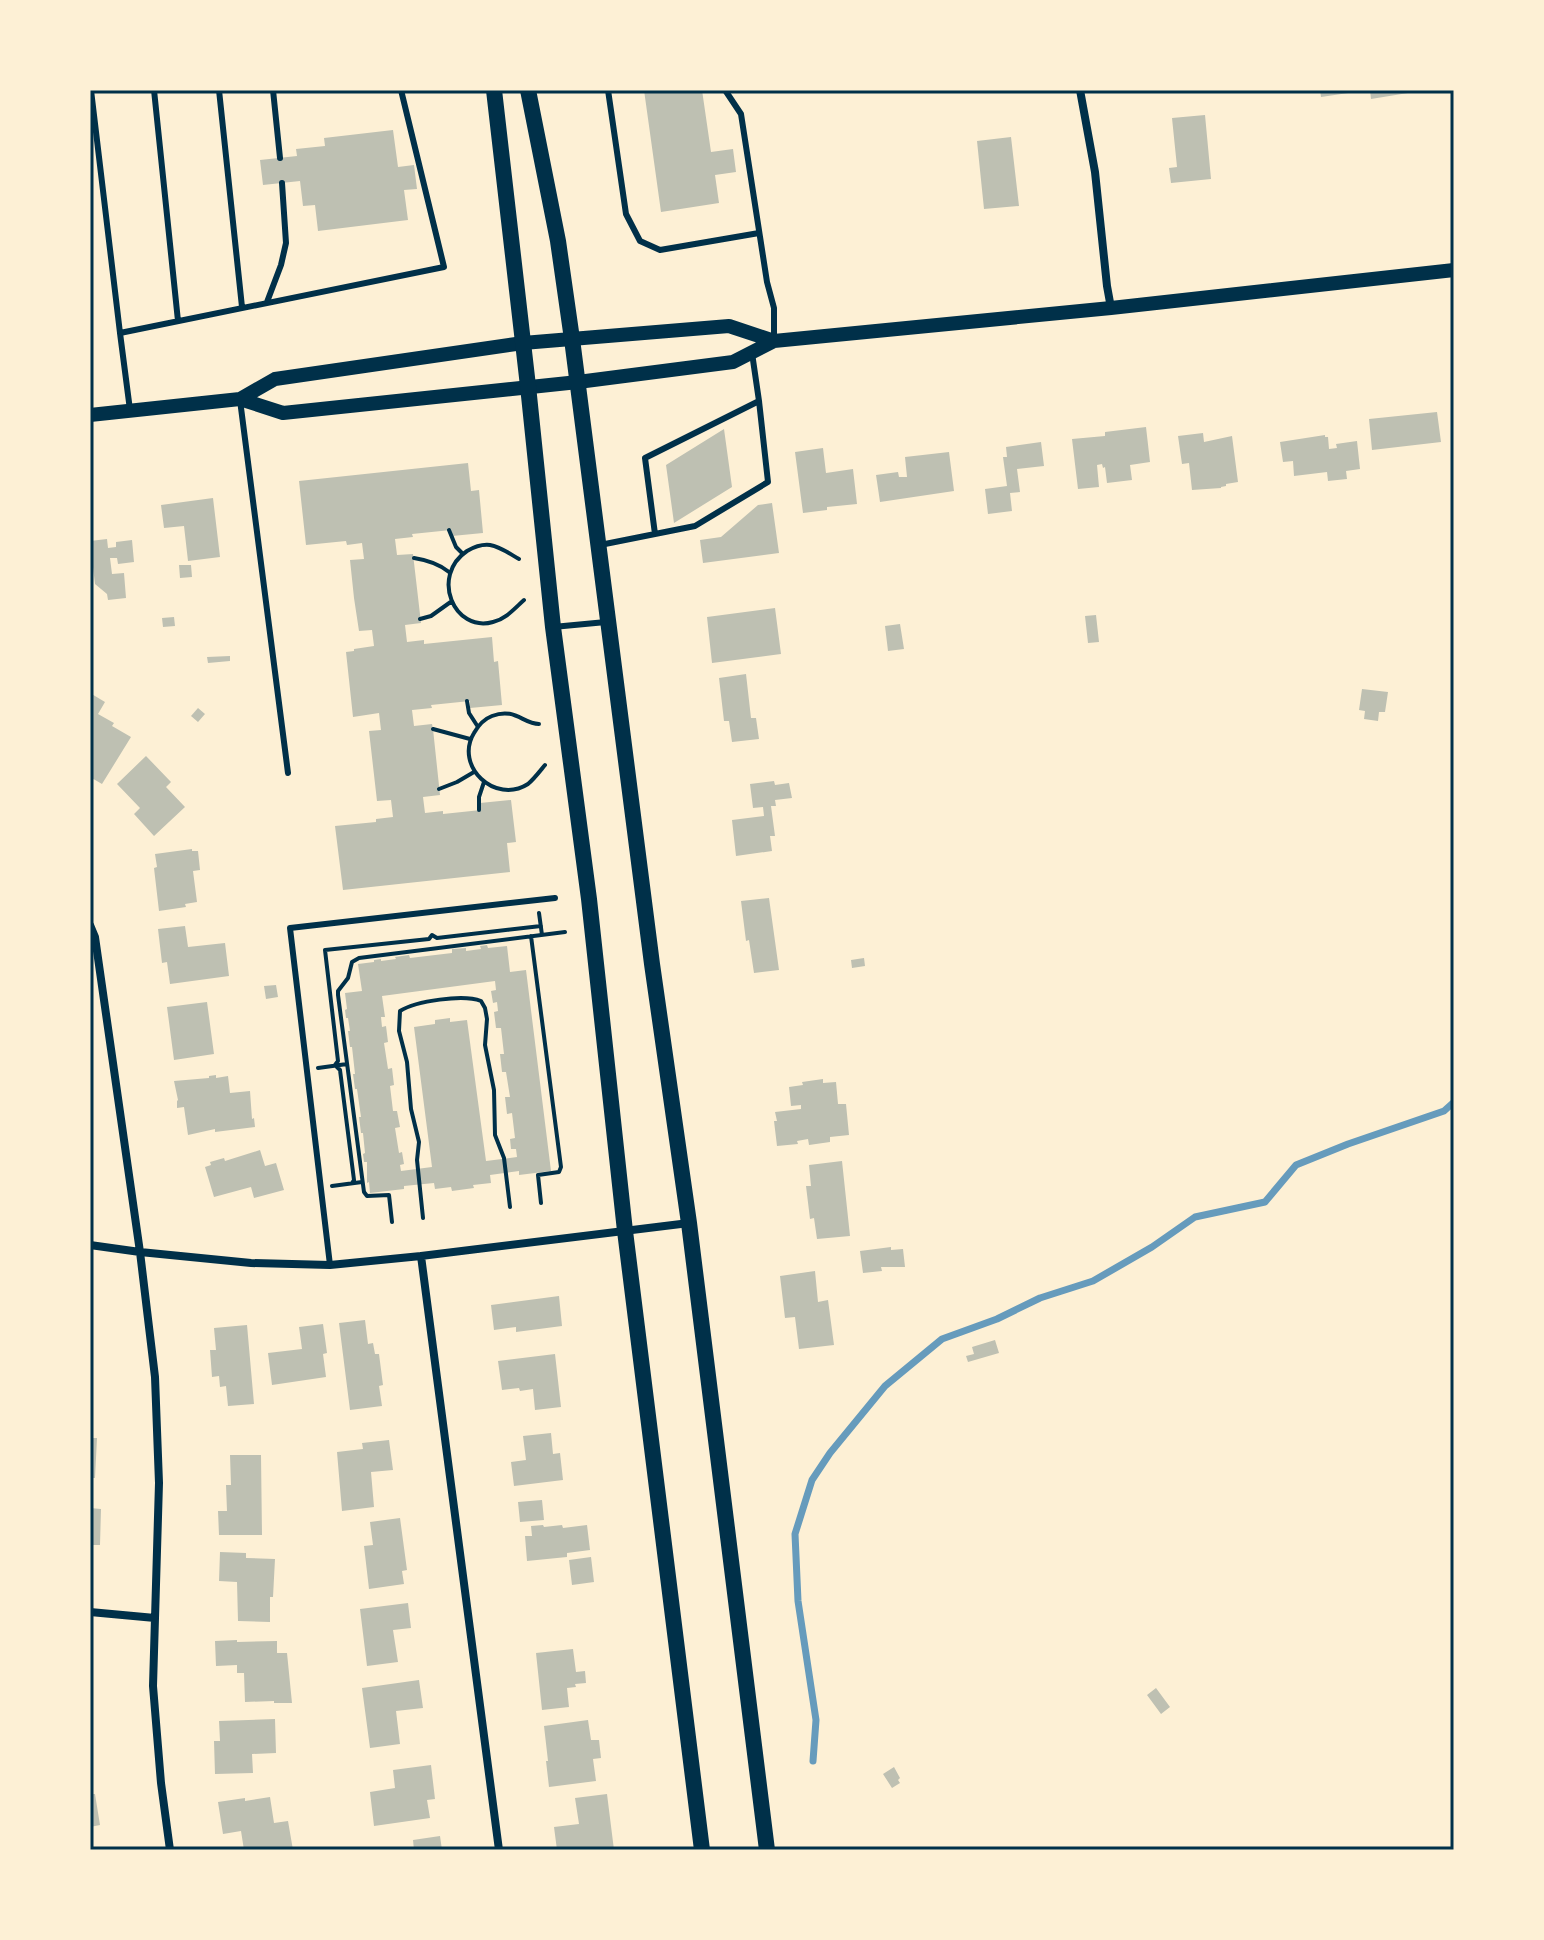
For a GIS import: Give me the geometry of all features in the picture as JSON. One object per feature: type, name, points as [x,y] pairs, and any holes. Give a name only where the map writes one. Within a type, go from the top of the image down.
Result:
[{"type":"main road","points":[[494,90],[553,627],[589,899],[625,1231],[702,1850]]},
{"type":"main road","points":[[528,90],[558,241],[578,382],[652,964],[689,1223],[767,1850]]},
{"type":"street","points":[[1080,90],[1095,172],[1111,308]]},
{"type":"street","points":[[240,399],[283,413],[578,382],[733,362],[774,341],[1454,270]]},
{"type":"street","points":[[90,415],[240,399],[275,379],[523,343],[729,326],[774,341]]},
{"type":"street","points":[[90,925],[95,937],[155,1377],[159,1483],[153,1686],[170,1850]]},
{"type":"street","points":[[90,1245],[251,1263],[330,1265],[689,1223]]},
{"type":"street","points":[[421,1256],[499,1850]]},
{"type":"street","points":[[90,1612],[155,1618]]},
{"type":"lane","points":[[91,90],[130,411]]},
{"type":"lane","points":[[154,90],[178,321]]},
{"type":"lane","points":[[219,90],[242,307]]},
{"type":"lane","points":[[273,90],[280,158]]},
{"type":"lane","points":[[120,333],[444,267],[401,90]]},
{"type":"lane","points":[[608,90],[626,214],[640,241],[660,250],[759,233]]},
{"type":"lane","points":[[725,90],[741,114],[767,282],[774,308],[774,341]]},
{"type":"lane","points":[[267,302],[286,243],[282,183]]},
{"type":"lane","points":[[600,545],[695,526],[768,482],[752,353]]},
{"type":"lane","points":[[240,399],[288,773]]},
{"type":"lane","points":[[655,534],[645,458],[759,401]]},
{"type":"lane","points":[[553,627],[609,622]]},
{"type":"lane","points":[[330,1265],[290,928],[555,898]]},
{"type":"path","points":[[449,530],[456,547],[463,554]]},
{"type":"path","points":[[519,559],[490,545],[481,545],[463,554],[449,572],[447,584],[455,609],[479,622],[491,623],[503,618],[524,600]]},
{"type":"path","points":[[414,558],[442,566],[449,572]]},
{"type":"path","points":[[420,619],[431,616],[452,601]]},
{"type":"path","points":[[467,701],[469,713],[478,727]]},
{"type":"path","points":[[539,724],[532,724],[517,715],[492,716],[478,727],[470,739],[468,753],[474,772],[484,782],[508,790],[529,783],[545,765]]},
{"type":"path","points":[[433,729],[470,739]]},
{"type":"path","points":[[439,789],[474,772]]},
{"type":"path","points":[[479,810],[484,782]]},
{"type":"path","points":[[538,900],[542,935]]},
{"type":"path","points":[[432,935],[437,938],[541,926]]},
{"type":"path","points":[[392,1222],[389,1195],[367,1196],[362,1182],[338,991],[348,978],[352,962],[359,958],[565,932]]},
{"type":"path","points":[[432,935],[434,948]]},
{"type":"path","points":[[335,1065],[338,1061],[325,950],[429,939],[432,935]]},
{"type":"path","points":[[531,936],[561,1167],[556,1174],[538,1175],[541,1203]]},
{"type":"path","points":[[423,1218],[417,1160],[419,1142],[399,1031],[400,1011],[416,1004],[466,997],[481,1001],[485,1008],[485,1045],[494,1090],[495,1135],[504,1158],[510,1207]]},
{"type":"path","points":[[335,1065],[347,1064]]},
{"type":"path","points":[[335,1065],[340,1070],[352,1183],[362,1182]]},
{"type":"building","points":[[644,90],[702,90],[711,152],[733,149],[736,172],[715,175],[719,203],[661,212]]},
{"type":"building","points":[[1320,90],[1355,90],[1355,92],[1321,97]]},
{"type":"building","points":[[1370,90],[1414,90],[1414,92],[1371,99]]},
{"type":"building","points":[[1205,115],[1211,179],[1171,183],[1169,168],[1177,167],[1172,118]]},
{"type":"building","points":[[393,130],[398,167],[414,165],[417,189],[404,190],[408,220],[318,231],[315,205],[303,206],[300,181],[263,185],[260,160],[297,156],[296,149],[325,146],[324,138]]},
{"type":"building","points":[[1011,137],[1019,206],[984,209],[977,141]]},
{"type":"building","points":[[1437,412],[1441,442],[1372,450],[1369,419]]},
{"type":"building","points":[[1146,427],[1150,462],[1130,465],[1132,480],[1107,483],[1102,464],[1097,465],[1099,487],[1078,489],[1072,439]]},
{"type":"building","points":[[724,429],[732,487],[674,523],[666,465]]},
{"type":"building","points":[[1203,433],[1204,442],[1232,436],[1238,482],[1221,488],[1192,490],[1189,463],[1182,464],[1178,436]]},
{"type":"building","points":[[1325,435],[1329,449],[1337,448],[1336,444],[1357,441],[1360,469],[1346,471],[1347,479],[1328,481],[1327,472],[1294,476],[1293,461],[1283,462],[1280,442]]},
{"type":"building","points":[[1041,442],[1044,466],[1017,469],[1020,492],[1010,493],[1012,511],[988,514],[985,489],[1007,486],[1003,457],[1007,457],[1006,447]]},
{"type":"building","points":[[823,448],[826,473],[853,469],[857,504],[803,513],[795,452]]},
{"type":"building","points":[[949,452],[954,491],[880,502],[876,475],[898,472],[899,477],[907,477],[905,457]]},
{"type":"building","points":[[468,463],[471,491],[479,490],[483,533],[452,536],[451,530],[395,539],[397,555],[413,554],[421,623],[405,625],[407,642],[424,640],[424,644],[492,637],[494,662],[498,661],[502,705],[470,708],[470,701],[412,710],[414,726],[432,724],[433,729],[440,795],[423,797],[425,813],[481,810],[480,803],[511,800],[516,842],[507,843],[510,872],[343,890],[335,826],[393,817],[391,800],[377,801],[369,731],[381,730],[379,713],[353,717],[346,652],[374,646],[372,630],[359,631],[354,598],[350,560],[364,559],[362,543],[347,545],[346,541],[306,545],[299,481]]},
{"type":"building","points":[[213,498],[220,557],[188,561],[184,526],[164,528],[161,505]]},
{"type":"building","points":[[772,503],[779,553],[703,563],[700,540],[721,537],[758,505]]},
{"type":"building","points":[[107,539],[108,548],[116,547],[116,542],[132,540],[134,562],[118,564],[117,558],[110,558],[112,574],[124,573],[126,598],[108,600],[107,594],[95,584],[93,567],[90,567],[90,541]]},
{"type":"building","points":[[179,565],[191,565],[192,577],[180,578]]},
{"type":"building","points":[[775,608],[781,654],[712,663],[707,617]]},
{"type":"building","points":[[1096,615],[1099,642],[1088,643],[1085,616]]},
{"type":"building","points":[[174,617],[175,626],[163,627],[162,618]]},
{"type":"building","points":[[900,624],[904,649],[888,651],[885,626]]},
{"type":"building","points":[[230,656],[230,661],[208,663],[207,657]]},
{"type":"building","points":[[746,674],[751,718],[756,718],[759,739],[732,742],[729,721],[724,721],[719,678]]},
{"type":"building","points":[[1362,689],[1388,692],[1385,712],[1379,712],[1378,721],[1364,719],[1365,711],[1359,710]]},
{"type":"building","points":[[90,693],[105,702],[98,714],[131,737],[102,784],[90,777]]},
{"type":"building","points":[[198,708],[205,714],[198,722],[191,716]]},
{"type":"building","points":[[146,756],[171,782],[166,787],[185,807],[154,836],[134,814],[140,808],[117,784]]},
{"type":"building","points":[[774,781],[775,785],[789,783],[792,798],[775,800],[776,806],[771,806],[775,836],[770,836],[772,851],[736,856],[732,820],[764,816],[763,807],[753,808],[750,784]]},
{"type":"building","points":[[192,849],[198,851],[200,870],[193,871],[197,902],[159,911],[155,854]]},
{"type":"building","points":[[769,898],[779,970],[754,973],[741,901]]},
{"type":"building","points":[[185,926],[188,947],[225,943],[229,976],[170,984],[167,962],[162,963],[158,929]]},
{"type":"building","points":[[480,946],[507,946],[510,972],[526,970],[551,1171],[490,1175],[491,1183],[452,1191],[451,1187],[435,1189],[434,1183],[370,1193],[345,993],[362,991],[358,964],[409,955],[410,958],[452,953],[452,949],[481,949]],"holes":[[[495,981],[496,990],[491,991],[493,1003],[497,1002],[498,1011],[494,1012],[496,1028],[501,1028],[504,1054],[500,1054],[502,1072],[506,1072],[510,1097],[505,1097],[507,1114],[512,1113],[515,1138],[510,1139],[511,1149],[516,1149],[517,1157],[486,1161],[467,1020],[450,1022],[450,1018],[414,1027],[432,1167],[401,1171],[400,1165],[404,1164],[395,1128],[400,1127],[397,1111],[393,1111],[390,1086],[394,1085],[384,1043],[388,1042],[386,1026],[382,1027],[381,1017],[385,1017],[382,996]]]},
{"type":"building","points":[[864,958],[865,966],[852,968],[851,960]]},
{"type":"building","points":[[276,985],[278,997],[266,999],[264,986]]},
{"type":"building","points":[[207,1002],[214,1054],[174,1060],[167,1007]]},
{"type":"building","points":[[216,1075],[216,1078],[228,1076],[230,1093],[250,1091],[255,1127],[215,1132],[215,1129],[188,1135],[184,1107],[177,1108],[174,1081]]},
{"type":"building","points":[[823,1079],[823,1083],[836,1082],[838,1104],[846,1104],[849,1135],[830,1137],[830,1142],[809,1145],[808,1139],[797,1141],[798,1144],[777,1146],[775,1112],[801,1109],[801,1105],[791,1106],[789,1087]]},
{"type":"building","points":[[260,1150],[265,1166],[276,1163],[284,1190],[254,1198],[251,1187],[214,1197],[205,1167],[211,1165],[210,1162],[224,1158],[225,1161]]},
{"type":"building","points":[[842,1161],[850,1236],[817,1239],[814,1218],[810,1219],[806,1186],[811,1186],[809,1165]]},
{"type":"building","points":[[891,1247],[891,1250],[903,1249],[905,1267],[881,1267],[882,1271],[863,1273],[860,1251]]},
{"type":"building","points":[[815,1271],[818,1302],[828,1300],[834,1345],[799,1349],[795,1317],[785,1318],[780,1276]]},
{"type":"building","points":[[559,1296],[562,1326],[516,1332],[516,1327],[494,1330],[491,1305]]},
{"type":"building","points":[[365,1320],[368,1344],[373,1343],[375,1354],[379,1354],[382,1406],[350,1410],[339,1323]]},
{"type":"building","points":[[323,1324],[326,1377],[272,1385],[268,1353],[302,1349],[299,1327]]},
{"type":"building","points":[[247,1325],[254,1404],[228,1406],[226,1386],[220,1387],[219,1376],[212,1377],[210,1350],[216,1350],[214,1328]]},
{"type":"building","points":[[995,1340],[999,1353],[968,1362],[966,1356],[974,1354],[972,1347]]},
{"type":"building","points":[[555,1354],[561,1407],[535,1410],[533,1389],[502,1390],[498,1361]]},
{"type":"building","points":[[551,1433],[553,1454],[560,1453],[563,1480],[514,1486],[511,1462],[526,1460],[523,1436]]},
{"type":"building","points":[[90,1438],[97,1438],[95,1478],[90,1478]]},
{"type":"building","points":[[389,1440],[393,1470],[371,1472],[374,1507],[342,1511],[337,1452],[363,1449],[362,1443]]},
{"type":"building","points":[[230,1455],[261,1455],[262,1535],[219,1535],[218,1511],[227,1511],[226,1485],[231,1485]]},
{"type":"building","points":[[542,1500],[544,1520],[520,1522],[518,1502]]},
{"type":"building","points":[[90,1508],[101,1509],[100,1545],[90,1545]]},
{"type":"building","points":[[400,1518],[407,1570],[402,1571],[404,1584],[369,1589],[364,1546],[373,1545],[370,1522]]},
{"type":"building","points":[[562,1525],[563,1528],[587,1525],[590,1550],[567,1553],[567,1557],[527,1561],[525,1536],[532,1536],[531,1526]]},
{"type":"building","points":[[220,1552],[246,1553],[246,1558],[275,1559],[270,1622],[238,1621],[237,1582],[219,1581]]},
{"type":"building","points":[[591,1557],[594,1582],[572,1585],[569,1560]]},
{"type":"building","points":[[408,1603],[411,1628],[393,1630],[398,1662],[367,1666],[360,1609]]},
{"type":"building","points":[[215,1641],[277,1641],[277,1653],[287,1653],[292,1703],[245,1702],[244,1673],[237,1673],[237,1665],[216,1666]]},
{"type":"building","points":[[573,1649],[576,1672],[585,1671],[586,1683],[567,1688],[569,1707],[542,1710],[536,1653]]},
{"type":"building","points":[[419,1680],[423,1708],[396,1711],[400,1744],[370,1748],[362,1688]]},
{"type":"building","points":[[1156,1688],[1170,1707],[1161,1714],[1147,1695]]},
{"type":"building","points":[[275,1719],[276,1753],[252,1754],[253,1773],[215,1774],[214,1741],[220,1741],[219,1721]]},
{"type":"building","points":[[588,1720],[591,1740],[599,1740],[601,1758],[593,1759],[596,1781],[549,1787],[544,1726]]},
{"type":"building","points":[[431,1765],[435,1799],[427,1800],[430,1818],[374,1826],[370,1792],[395,1788],[393,1770]]},
{"type":"building","points":[[894,1767],[900,1783],[892,1788],[883,1774]]},
{"type":"building","points":[[90,1794],[95,1794],[100,1825],[90,1827]]},
{"type":"building","points":[[607,1794],[614,1850],[557,1850],[554,1827],[579,1824],[575,1798]]},
{"type":"building","points":[[270,1797],[274,1823],[288,1821],[293,1850],[244,1850],[241,1831],[223,1834],[218,1802]]},
{"type":"building","points":[[440,1836],[442,1850],[414,1850],[413,1840]]},
{"type":"waterway","points":[[813,1761],[816,1720],[798,1601],[795,1534],[812,1480],[885,1386],[942,1339],[997,1319],[1040,1298],[1093,1281],[1152,1247],[1195,1217],[1265,1202],[1296,1165],[1444,1111],[1454,1102]]}]
